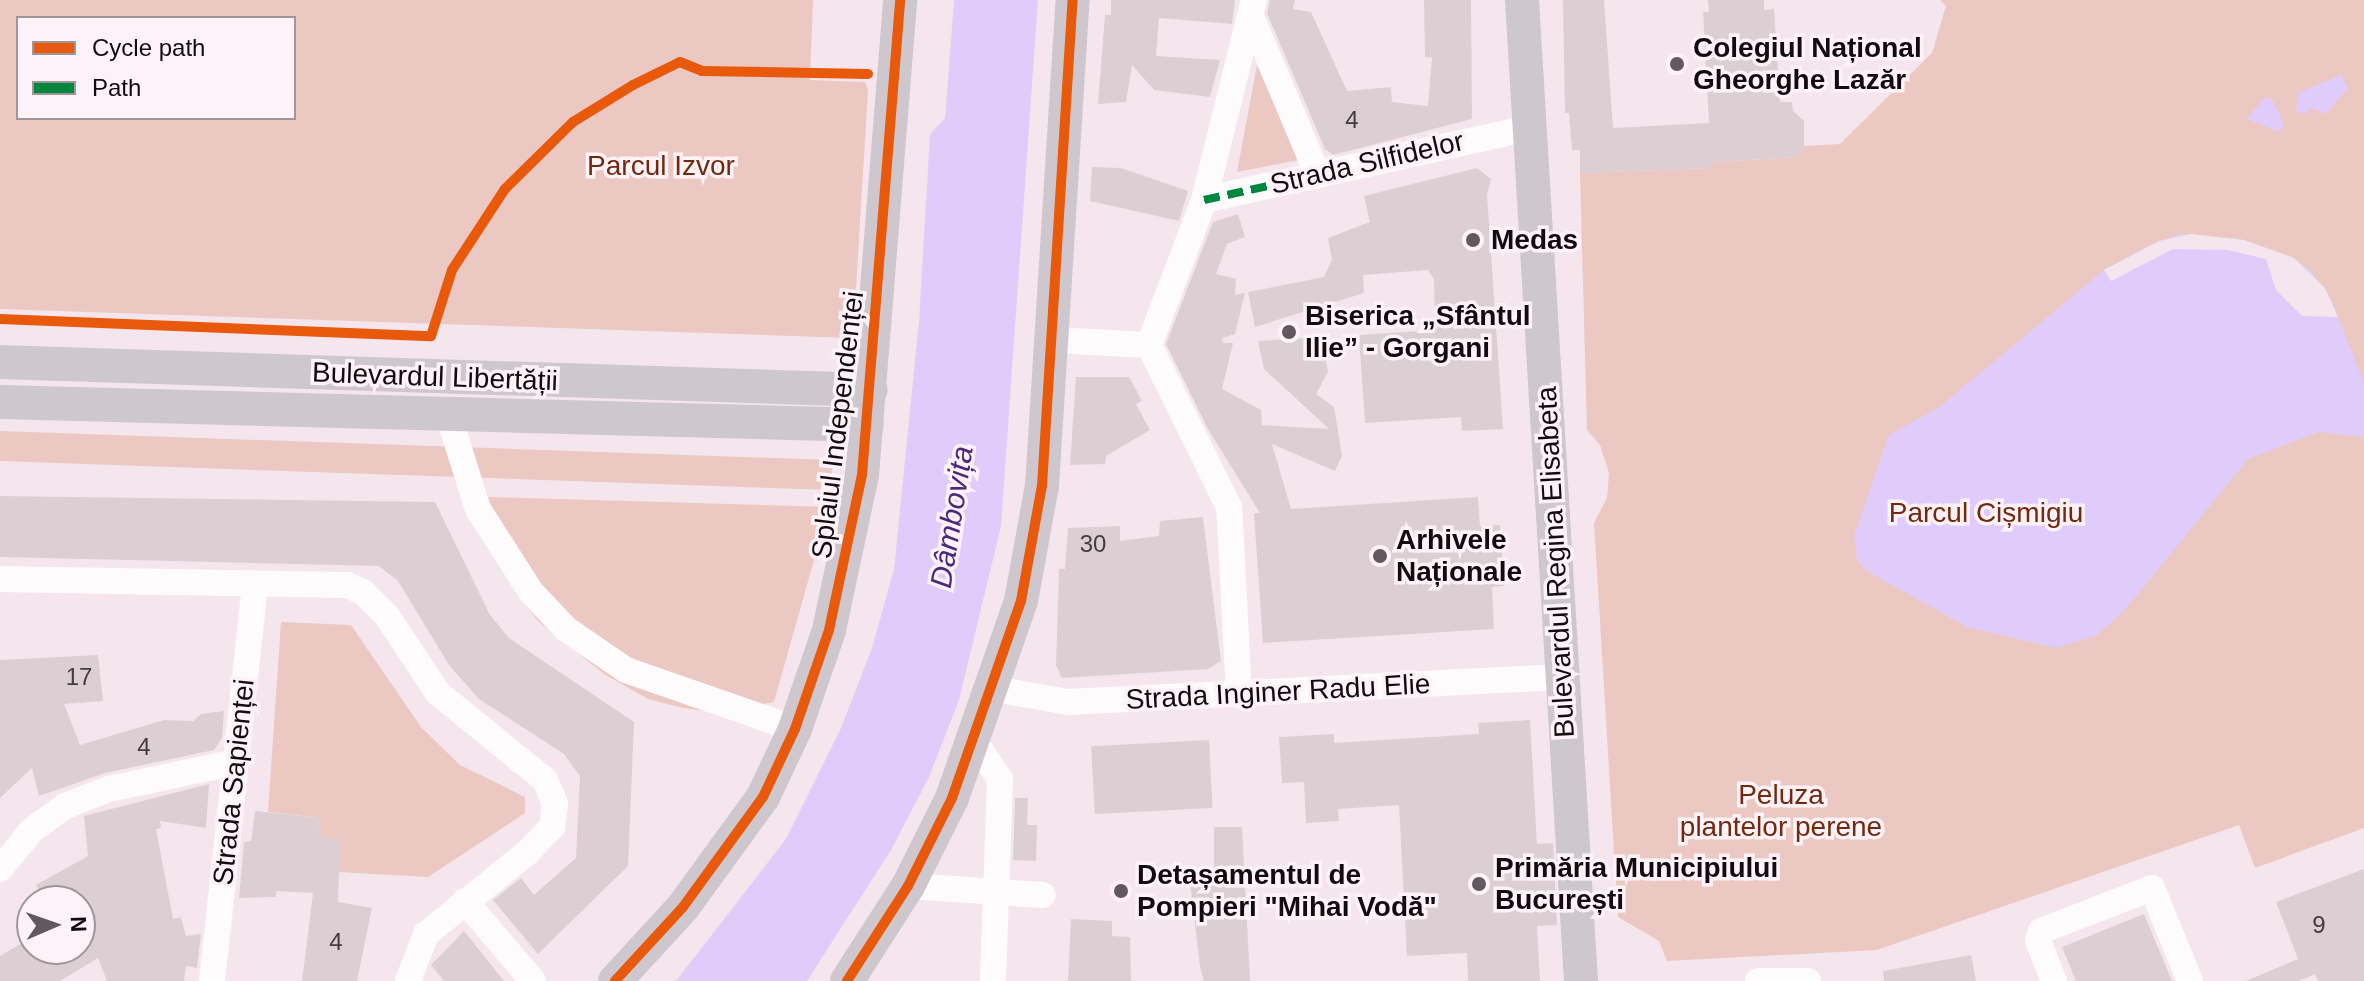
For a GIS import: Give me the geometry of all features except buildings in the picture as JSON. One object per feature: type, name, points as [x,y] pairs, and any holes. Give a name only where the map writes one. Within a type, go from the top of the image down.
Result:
[{"type":"main road","name":"Splaiul Independenței","points":[[615,981],[726,852],[763,797],[795,729],[843,575],[871,390],[900,0]]},
{"type":"main road","points":[[847,981],[908,886],[975,742],[1021,601],[1037,522],[1052,340],[1073,0]]},
{"type":"main road","name":"Bulevardul Regina Elisabeta","points":[[1522,0],[1581,981]]},
{"type":"main road","name":"Bulevardul Libertății","points":[[0,362],[871,390]]},
{"type":"main road","name":"Bulevardul Libertății","points":[[0,402],[867,425]]},
{"type":"street","points":[[1252,8],[1318,175]]},
{"type":"street","points":[[1239,695],[1229,507],[1149,345],[1204,200],[1252,8]]},
{"type":"street","name":"Strada Silfidelor","points":[[1204,200],[1529,128]]},
{"type":"street","points":[[1052,340],[1149,345]]},
{"type":"street","points":[[448,414],[478,509],[531,592],[566,629],[626,670],[795,729]]},
{"type":"street","points":[[0,579],[348,585],[363,592],[387,616],[438,693],[545,780],[555,804],[552,827],[426,934],[408,981]]},
{"type":"street","name":"Strada Sapienței","points":[[212,981],[255,583]]},
{"type":"street","name":"Strada Inginer Radu Elie","points":[[994,689],[1068,702],[1562,677]]},
{"type":"street","points":[[975,742],[1000,779],[993,981]]},
{"type":"street","points":[[0,869],[32,830],[65,806],[109,789],[236,762]]},
{"type":"street","points":[[908,886],[1043,895]]},
{"type":"street","points":[[2054,981],[2038,941],[2041,931],[2152,888],[2190,981]]},
{"type":"street","points":[[465,901],[533,981]]},
{"type":"street","points":[[1758,981],[1808,981]]},
{"type":"green space","name":"Parcul Izvor","points":[[0,0],[813,0],[810,80],[865,82],[868,90],[853,338],[0,309]]},
{"type":"green space","name":"Parcul Cișmigiu","points":[[1940,0],[2364,0],[2364,828],[2255,868],[2239,825],[1877,950],[1667,961],[1659,941],[1618,917],[1594,523],[1607,498],[1609,473],[1600,445],[1587,430],[1580,173],[1712,168],[1712,162],[1796,157],[1804,146],[1840,144],[1932,53],[1946,6]]},
{"type":"green space","points":[[1257,65],[1299,160],[1237,172]]},
{"type":"green space","points":[[0,431],[832,460],[831,490],[0,461]]},
{"type":"green space","points":[[488,497],[829,507],[774,702],[713,712],[683,708],[648,699],[604,674],[538,621],[520,598]]},
{"type":"green space","points":[[281,622],[351,625],[421,727],[460,765],[525,797],[525,813],[428,877],[339,872],[318,836],[320,818],[268,812]]},
{"type":"water","name":"Dâmbovița","points":[[954,0],[1038,0],[1001,526],[959,700],[929,777],[891,850],[807,981],[676,981],[786,839],[841,728],[872,648],[894,569],[919,321],[930,134],[945,118]]},
{"type":"water","points":[[2341,75],[2348,88],[2326,114],[2312,108],[2304,114],[2296,111],[2298,93]]},
{"type":"water","points":[[2265,97],[2272,99],[2284,124],[2279,132],[2247,119]]},
{"type":"water","points":[[2180,234],[2244,240],[2294,258],[2311,271],[2331,299],[2364,383],[2364,437],[2319,432],[2248,459],[2125,610],[2097,635],[2057,648],[1967,627],[1867,571],[1857,561],[1854,536],[1889,435],[1938,408],[2104,270],[2145,247]]},
{"type":"pier","points":[[2191,234],[2244,240],[2294,258],[2325,288],[2338,317],[2302,316],[2276,290],[2266,259],[2228,250],[2173,249],[2111,281],[2104,270],[2159,241]]},
{"type":"marked path","points":[[1204,200],[1318,175]]},
{"type":"cycle path","points":[[615,981],[683,907],[763,797],[795,729],[829,630],[862,475],[900,0]]},
{"type":"cycle path","points":[[847,981],[908,886],[952,798],[1021,601],[1042,486],[1073,0]]},
{"type":"cycle path","points":[[0,319],[431,336],[452,270],[505,189],[573,122],[633,85],[680,62],[702,71],[868,74]]},
{"type":"place","name":"Colegiul Național Gheorghe Lazăr","points":[[1677,64]]},
{"type":"place","name":"Medas","points":[[1473,240]]},
{"type":"place","name":"Biserica „Sfântul Ilie” - Gorgani","points":[[1289,332]]},
{"type":"place","name":"Arhivele Naționale","points":[[1380,556]]},
{"type":"place","name":"Primăria Municipiului București","points":[[1479,884]]},
{"type":"place","name":"Detașamentul de Pompieri \"Mihai Vodă\"","points":[[1121,891]]},
{"type":"park label","name":"Peluza plantelor perene","points":[[1781,811]]}]
